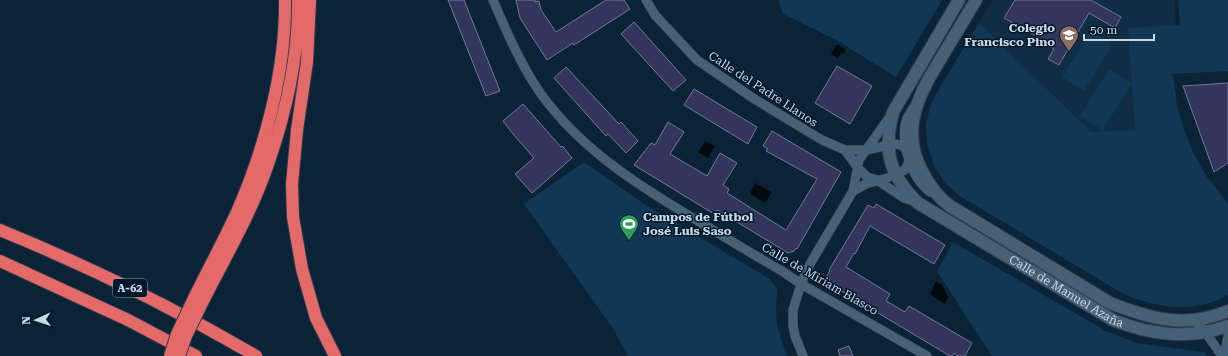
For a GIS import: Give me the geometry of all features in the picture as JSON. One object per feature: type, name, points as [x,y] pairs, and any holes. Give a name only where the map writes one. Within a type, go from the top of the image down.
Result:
[{"type":"highway","points":[[179,356],[200,298],[254,168],[268,125],[285,35],[285,0]]},
{"type":"highway","points":[[170,356],[177,334],[200,298],[247,213],[267,168],[279,128],[295,56],[298,0]]},
{"type":"highway","points":[[310,0],[307,62],[292,184],[293,217],[302,270],[316,318],[335,356]]},
{"type":"highway","name":"A-62","points":[[0,230],[35,244],[135,291],[256,356]]},
{"type":"highway","name":"A-62","points":[[0,261],[128,320],[196,356]]},
{"type":"street","name":"Calle de Miriam Blasco","points":[[493,0],[519,57],[533,83],[561,118],[605,161],[654,195],[782,271],[801,284],[927,356]]},
{"type":"street","name":"Calle del Padre Llanos","points":[[646,0],[655,15],[697,60],[756,100],[822,140],[845,150],[866,150],[888,144]]},
{"type":"street","name":"Calle de Manuel Azaña","points":[[918,203],[905,191],[890,161],[888,144],[889,128],[893,112],[959,0]]},
{"type":"street","name":"Calle de Manuel Azaña","points":[[975,1],[928,80],[918,99],[914,114],[912,128],[914,163],[940,199],[1110,303],[1137,314],[1151,318],[1178,321],[1194,320],[1228,311]]},
{"type":"street","points":[[906,149],[905,133],[907,119],[918,99]]},
{"type":"street","points":[[803,356],[795,336],[793,326],[793,310],[801,284],[810,264],[853,191],[859,160],[893,112]]},
{"type":"street","points":[[853,191],[877,180],[905,170],[914,163],[906,149],[901,145],[888,144]]},
{"type":"street","points":[[845,150],[858,168]]},
{"type":"street","name":"Calle de Manuel Azaña","points":[[858,168],[866,177],[877,180],[904,198],[918,203],[1113,320],[1134,329],[1155,333],[1189,334],[1206,332],[1228,326]]},
{"type":"street","points":[[1194,320],[1206,332],[1223,356]]},
{"type":"street","points":[[1223,356],[1228,336]]},
{"type":"shaded area","points":[[778,0],[942,0],[896,77],[836,40],[783,14]]},
{"type":"shaded area","name":"Colegio Francisco Pino","points":[[992,0],[1174,0],[1176,25],[1135,130],[1091,133],[979,23]]},
{"type":"shaded area","points":[[1178,0],[1228,0],[1228,71],[1173,74],[1177,105],[1193,152],[1207,177],[1228,203],[1228,295],[1216,301],[1189,307],[1175,307],[1148,302],[1122,293],[958,195],[946,184],[934,166],[927,143],[926,124],[930,107],[940,87],[979,23],[1091,132],[1135,130],[1128,28],[1180,25]]},
{"type":"shaded area","points":[[1091,30],[1113,44],[1084,91],[1062,77]]},
{"type":"shaded area","points":[[837,44],[846,50],[844,54],[841,53],[838,58],[831,54]]},
{"type":"shaded area","points":[[1109,69],[1132,83],[1103,130],[1080,116]]},
{"type":"shaded area","points":[[705,141],[715,146],[708,158],[698,152]]},
{"type":"shaded area","name":"Campos de Fútbol José Luis Saso","points":[[584,162],[644,204],[770,279],[778,290],[776,308],[777,324],[787,356],[628,356],[612,327],[524,204]]},
{"type":"shaded area","points":[[755,183],[772,192],[765,203],[750,194]]},
{"type":"shaded area","points":[[953,242],[1106,331],[1136,343],[1204,352],[1207,356],[992,356],[937,271]]},
{"type":"shaded area","points":[[936,281],[943,286],[948,297],[945,304],[930,294]]},
{"type":"building","points":[[448,0],[464,0],[500,91],[486,96]]},
{"type":"building","points":[[516,0],[539,1],[541,10],[556,32],[606,0],[624,0],[630,9],[574,45],[573,43],[547,60],[520,18]]},
{"type":"building","points":[[1015,0],[1091,0],[1121,17],[1115,28],[1089,13],[1059,65],[1048,59],[1054,49],[1039,40],[1040,38],[1004,18]]},
{"type":"building","points":[[634,22],[686,80],[673,91],[621,34]]},
{"type":"building","points":[[837,66],[872,86],[850,124],[815,103]]},
{"type":"building","points":[[566,67],[619,124],[621,122],[638,141],[626,153],[608,134],[606,136],[554,78]]},
{"type":"building","points":[[1228,83],[1228,163],[1214,172],[1183,86]]},
{"type":"building","points":[[694,89],[757,127],[748,144],[684,105]]},
{"type":"building","points":[[523,104],[572,158],[532,193],[515,174],[534,158],[503,121]]},
{"type":"building","points":[[668,122],[684,132],[670,154],[707,176],[720,153],[737,163],[723,185],[729,189],[727,193],[786,230],[817,179],[766,151],[768,149],[763,146],[772,131],[841,172],[797,249],[796,248],[794,251],[788,253],[717,210],[714,214],[634,165],[651,143],[655,145]]},
{"type":"building","points":[[876,204],[945,245],[934,264],[870,226],[846,267],[890,294],[886,301],[905,312],[909,306],[972,343],[965,356],[958,356],[954,353],[950,356],[828,283],[830,280],[826,277],[830,271],[829,270],[868,205],[874,208]]},
{"type":"building","points":[[849,346],[853,356],[840,356],[838,350]]},
{"type":"place","name":"Colegio Francisco Pino","points":[[1069,52]]},
{"type":"place","name":"Campos de Fútbol José Luis Saso","points":[[629,241]]}]
